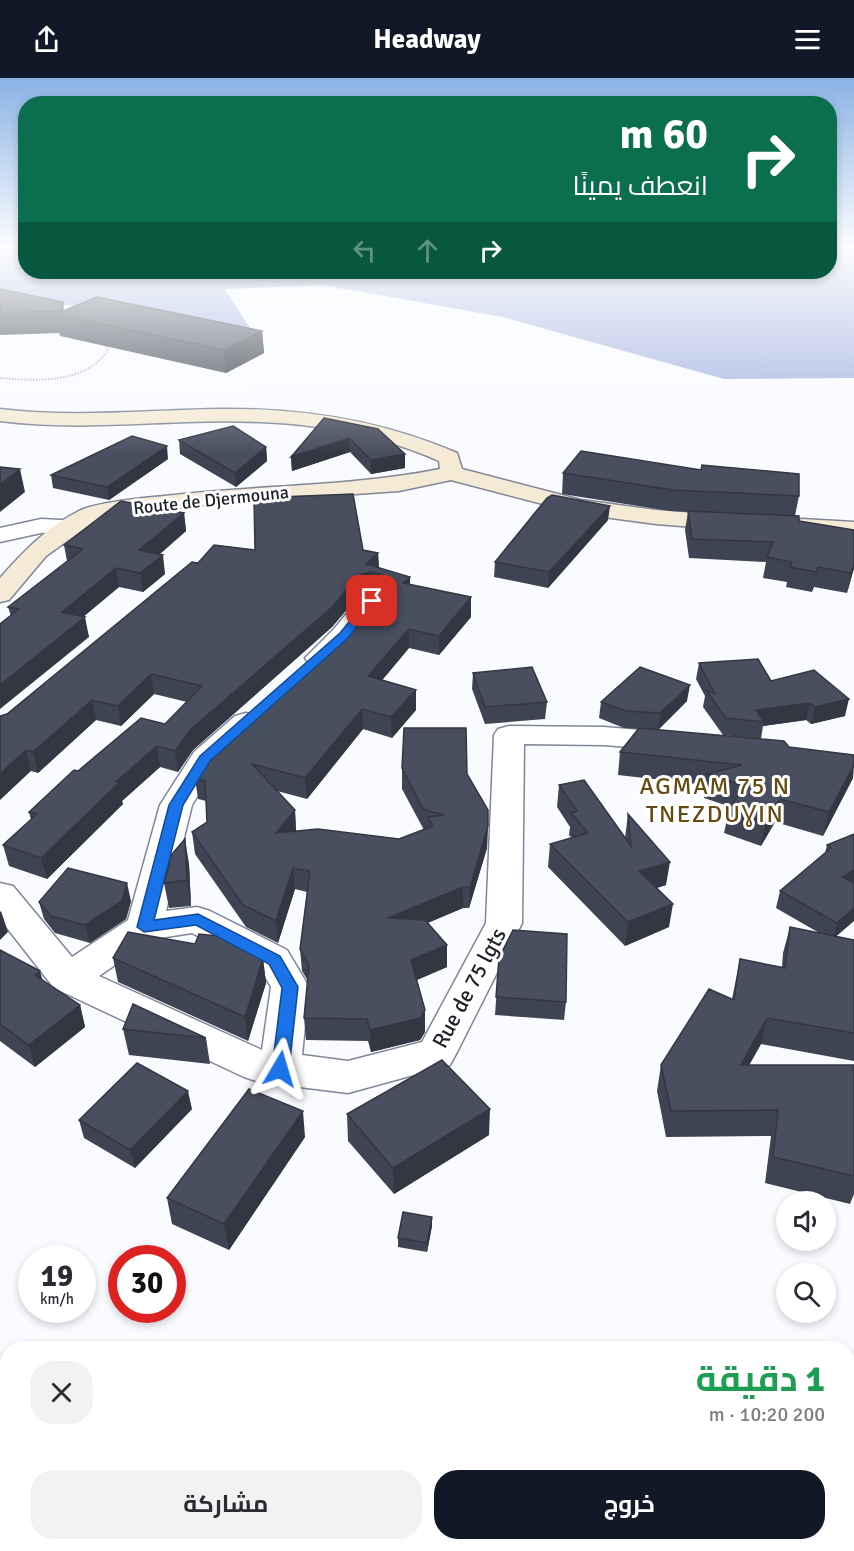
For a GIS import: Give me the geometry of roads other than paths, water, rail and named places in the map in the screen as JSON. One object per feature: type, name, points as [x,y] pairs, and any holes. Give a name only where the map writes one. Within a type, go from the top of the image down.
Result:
[{"type":"main road","points":[[0,416],[70,421],[233,415],[339,422],[422,444],[449,458],[452,473],[581,507],[670,520],[758,524]]},
{"type":"main road","name":"Route de Djermouna","points":[[0,594],[37,551],[88,515],[137,506],[223,496],[399,484],[452,473]]},
{"type":"main road","points":[[782,525],[854,530]]},
{"type":"street","points":[[0,536],[41,526],[73,526]]},
{"type":"street","points":[[300,675],[344,635],[372,601]]},
{"type":"street","points":[[144,927],[176,805],[205,759],[266,705]]},
{"type":"street","name":"Rue de 75 lgts","points":[[0,895],[68,978],[259,1066],[348,1077],[436,1054],[504,923],[509,735],[604,736],[710,745]]},
{"type":"street","points":[[68,978],[144,927],[198,920],[274,960],[290,987],[280,1069]]},
{"type":"water","points":[[133,316],[242,316],[265,352],[191,329]]},
{"type":"water","points":[[496,316],[854,316],[854,378],[724,379]]},
{"type":"district","name":"AGMAM 75 N TNEZDUƔIN","points":[[715,800]]}]
